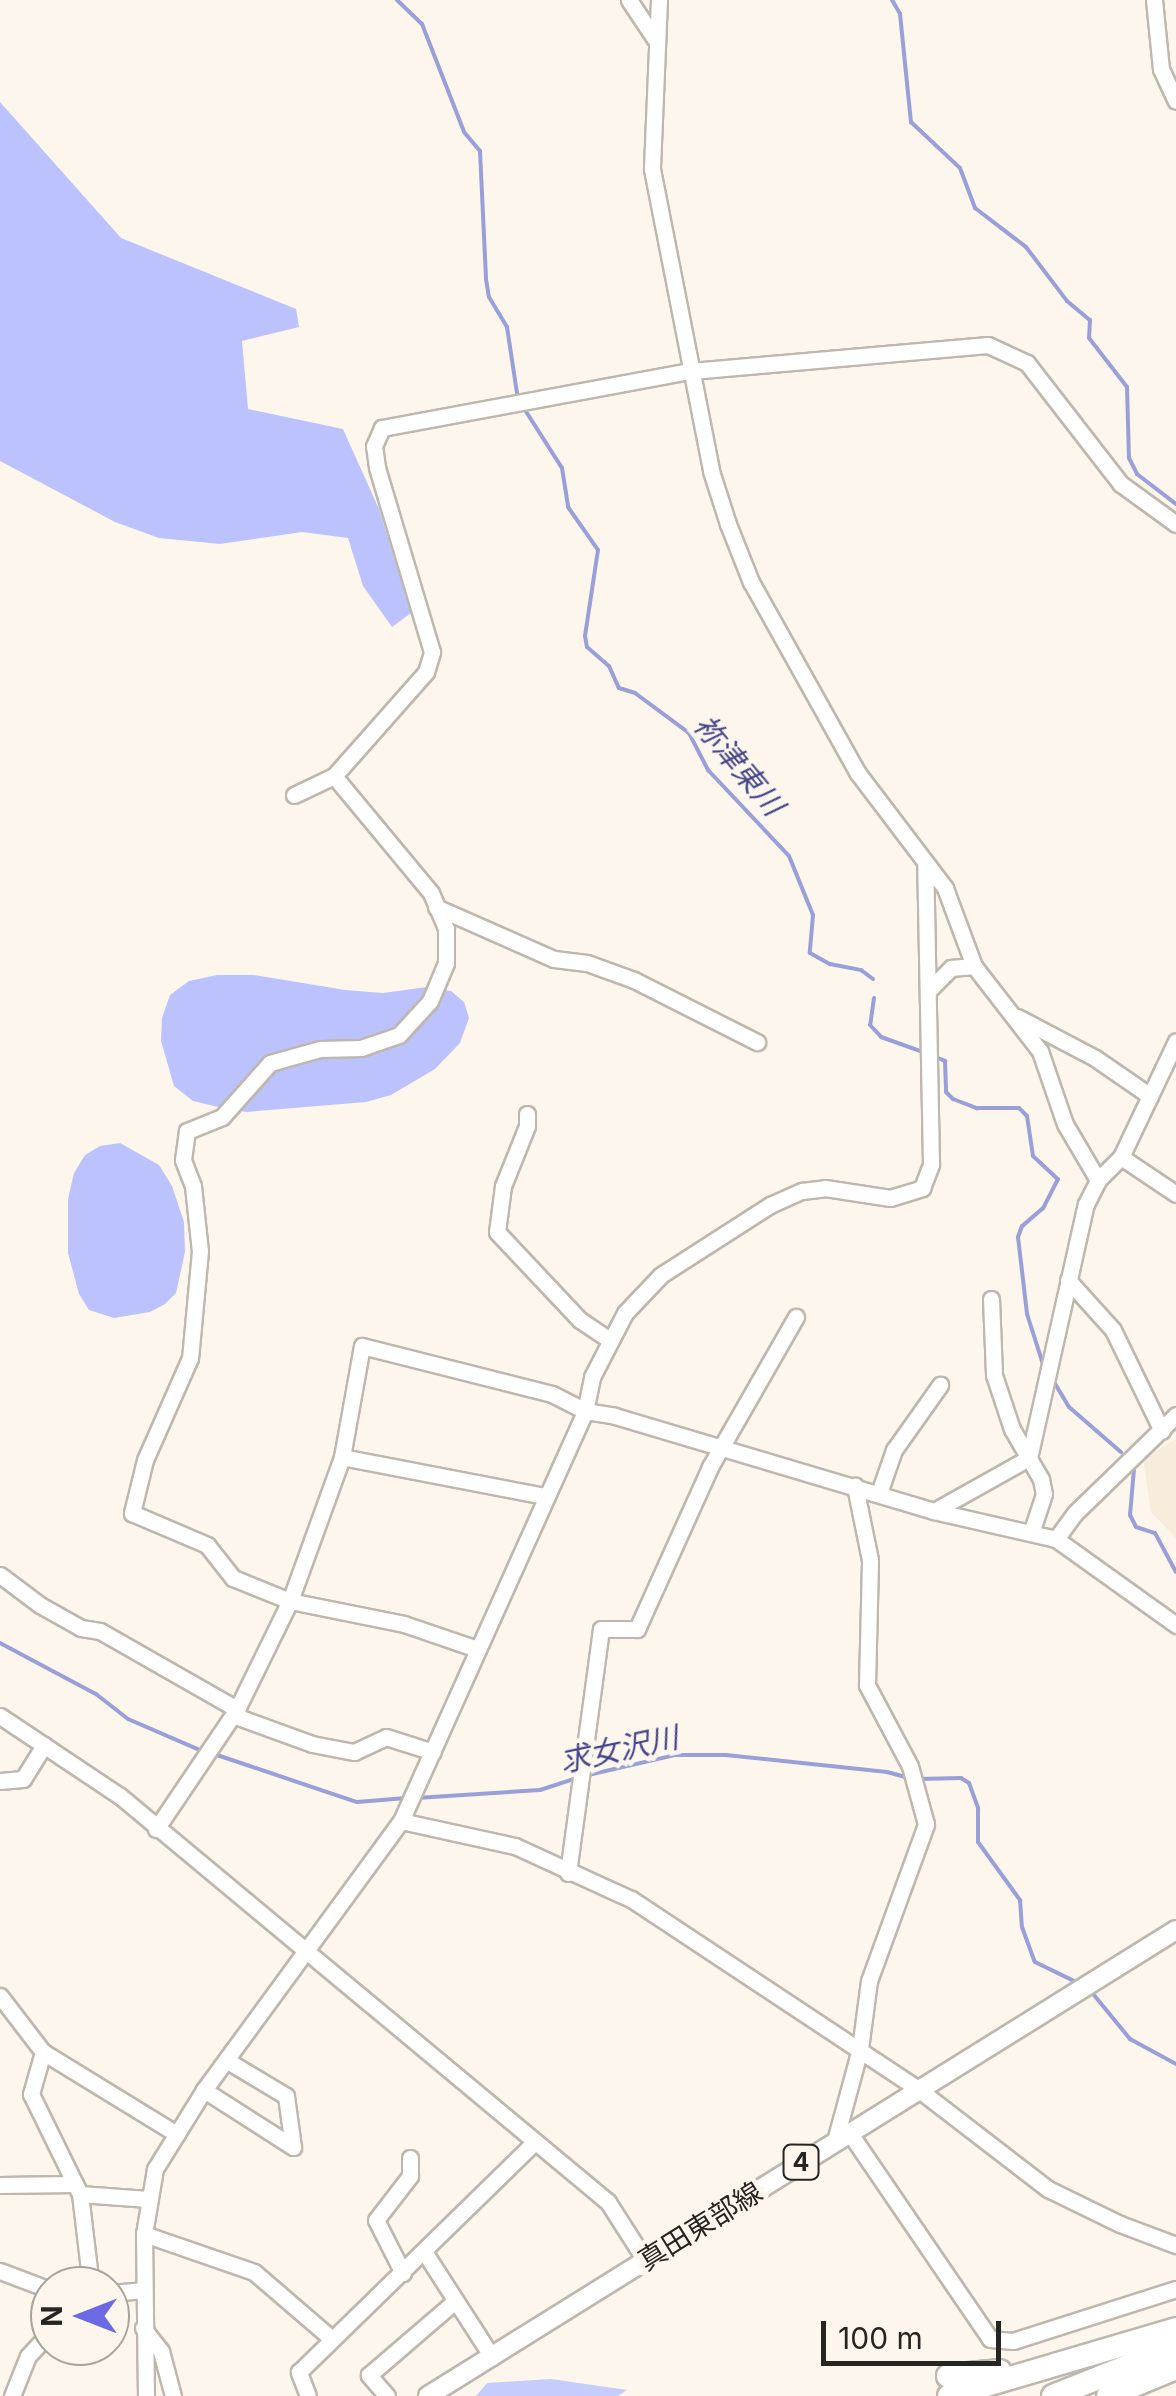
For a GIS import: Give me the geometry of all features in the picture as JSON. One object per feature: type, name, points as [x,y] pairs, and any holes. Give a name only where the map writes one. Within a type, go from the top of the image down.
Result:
[{"type":"highway","points":[[949,2386],[1116,2349],[1176,2329]]},
{"type":"highway","points":[[1053,2396],[1176,2346]]},
{"type":"highway","points":[[1108,2396],[1176,2368]]},
{"type":"main road","name":"真田東部線","points":[[428,2396],[1176,1930]]},
{"type":"street","points":[[629,0],[655,39]]},
{"type":"street","points":[[659,0],[652,169],[711,471],[752,582],[857,772],[945,888],[974,966],[1040,1050],[1064,1124],[1098,1180]]},
{"type":"street","points":[[1154,0],[1161,69],[1176,101]]},
{"type":"street","points":[[294,795],[334,776],[426,672],[432,652],[376,466],[374,446],[382,428],[691,371],[988,345],[1027,363],[1121,484],[1176,524]]},
{"type":"street","points":[[334,776],[430,893],[446,929],[446,964],[430,1001],[398,1035],[375,1044],[320,1049],[270,1063],[222,1117],[194,1126],[182,1139],[183,1160],[196,1204],[200,1251],[190,1358],[145,1460],[132,1513],[207,1545],[233,1578],[290,1601],[404,1624],[477,1649]]},
{"type":"street","points":[[146,2396],[142,2327],[144,2234],[155,2168],[204,2090],[310,1951],[401,1821],[585,1411],[592,1377],[625,1312],[661,1274],[770,1205],[802,1191],[825,1188],[890,1198],[922,1188],[931,1164],[925,863]]},
{"type":"street","points":[[436,906],[554,959],[587,964],[634,980],[757,1042]]},
{"type":"street","points":[[930,989],[951,968],[974,966]]},
{"type":"street","points":[[1016,1018],[1094,1058],[1150,1096]]},
{"type":"street","points":[[934,1511],[1029,1458],[1086,1204],[1098,1180],[1121,1157],[1176,1041]]},
{"type":"street","points":[[527,1114],[527,1126],[503,1186],[497,1232],[580,1320],[610,1340]]},
{"type":"street","points":[[1121,1157],[1176,1194]]},
{"type":"street","points":[[1068,1280],[1114,1330],[1162,1430]]},
{"type":"street","points":[[991,1299],[994,1375],[1012,1429],[1044,1494],[1031,1533]]},
{"type":"street","points":[[568,1873],[601,1628],[637,1629],[720,1448],[796,1317]]},
{"type":"street","points":[[156,1829],[237,1709],[290,1601],[342,1456],[362,1346],[552,1394],[585,1411],[614,1416],[934,1511],[1056,1539],[1176,1625]]},
{"type":"street","points":[[878,1493],[894,1450],[940,1385]]},
{"type":"street","points":[[1056,1539],[1075,1513],[1176,1415]]},
{"type":"street","points":[[342,1456],[544,1496]]},
{"type":"street","points":[[855,1486],[870,1560],[867,1685],[910,1766],[926,1824],[869,1981],[842,2136],[990,2339],[1013,2341],[1176,2289]]},
{"type":"street","points":[[0,1575],[40,1605],[82,1628],[100,1631],[237,1709]]},
{"type":"street","points":[[237,1709],[238,1717],[312,1744],[354,1752],[394,1738],[432,1752]]},
{"type":"street","points":[[0,1716],[120,1796],[608,2202],[645,2260]]},
{"type":"street","points":[[0,1781],[23,1779],[44,1745]]},
{"type":"street","points":[[401,1821],[515,1846],[631,1899],[918,2089],[1048,2189],[1120,2224],[1176,2245]]},
{"type":"street","points":[[0,1996],[43,2052],[176,2134]]},
{"type":"street","points":[[43,2052],[31,2094],[77,2189],[88,2266]]},
{"type":"street","points":[[204,2090],[292,2147],[286,2096],[226,2060]]},
{"type":"street","points":[[308,2396],[299,2372],[534,2143]]},
{"type":"street","points":[[402,2273],[376,2220],[410,2176],[410,2158]]},
{"type":"street","points":[[0,2185],[77,2189],[148,2199]]},
{"type":"street","points":[[144,2234],[254,2272],[332,2340]]},
{"type":"street","points":[[425,2253],[492,2357]]},
{"type":"street","points":[[0,2271],[30,2282]]},
{"type":"street","points":[[130,2291],[142,2290]]},
{"type":"street","points":[[387,2396],[369,2375],[456,2301]]},
{"type":"street","points":[[142,2327],[161,2351],[173,2396]]},
{"type":"street","points":[[12,2396],[30,2354]]},
{"type":"shaded area","points":[[0,102],[121,238],[296,309],[299,327],[242,341],[248,409],[343,429],[379,509],[411,613],[392,627],[363,586],[348,538],[302,532],[220,544],[159,538],[115,522],[0,461]]},
{"type":"shaded area","points":[[217,975],[254,975],[383,993],[427,987],[451,991],[464,1002],[469,1018],[460,1043],[435,1069],[391,1095],[366,1102],[246,1112],[193,1101],[174,1086],[161,1041],[162,1018],[170,995],[189,981]]},
{"type":"shaded area","points":[[120,1143],[159,1165],[172,1186],[184,1222],[185,1252],[176,1293],[165,1304],[150,1312],[114,1318],[89,1310],[79,1294],[68,1253],[68,1199],[74,1173],[85,1155],[100,1146]]},
{"type":"shaded area","points":[[1176,1439],[1176,1538],[1151,1512],[1143,1459]]},
{"type":"shaded area","points":[[551,2379],[627,2390],[618,2396],[476,2396],[487,2383]]},
{"type":"waterway","name":"祢津東川","points":[[397,0],[422,24],[464,132],[480,151],[486,279],[489,297],[507,327],[517,393]]},
{"type":"waterway","points":[[892,0],[900,14],[911,122],[960,168],[975,208],[1026,247],[1067,301],[1090,320],[1089,338],[1127,387],[1129,458],[1137,474],[1176,504]]},
{"type":"waterway","name":"祢津東川","points":[[525,410],[562,468],[568,507],[598,550],[585,636],[587,647],[609,666],[619,688],[635,693],[689,733],[708,770],[789,856],[813,915],[810,953],[830,964],[861,970],[873,979]]},
{"type":"waterway","name":"祢津東川","points":[[874,998],[870,1025],[881,1037],[923,1052]]},
{"type":"waterway","name":"祢津東川","points":[[938,1058],[945,1061],[946,1092],[953,1099],[977,1108],[1019,1108],[1027,1116],[1033,1156],[1058,1179],[1043,1208],[1022,1226],[1018,1237],[1027,1314],[1043,1364]]},
{"type":"waterway","name":"祢津東川","points":[[1054,1382],[1069,1407],[1121,1452]]},
{"type":"waterway","name":"祢津東川","points":[[1134,1469],[1130,1515],[1136,1527],[1155,1533],[1176,1572]]},
{"type":"waterway","name":"求女沢川","points":[[0,1643],[96,1694],[128,1719],[202,1751]]},
{"type":"waterway","name":"求女沢川","points":[[211,1753],[357,1802],[406,1798]]},
{"type":"waterway","name":"求女沢川","points":[[588,1775],[675,1755],[726,1755],[887,1772],[909,1778]]},
{"type":"waterway","name":"求女沢川","points":[[919,1779],[961,1778],[969,1783],[978,1808],[978,1842],[1020,1900],[1022,1927],[1035,1962],[1076,1982]]},
{"type":"waterway","name":"求女沢川","points":[[416,1798],[540,1790],[574,1779]]},
{"type":"waterway","name":"求女沢川","points":[[1089,1989],[1130,2039],[1176,2064]]}]
